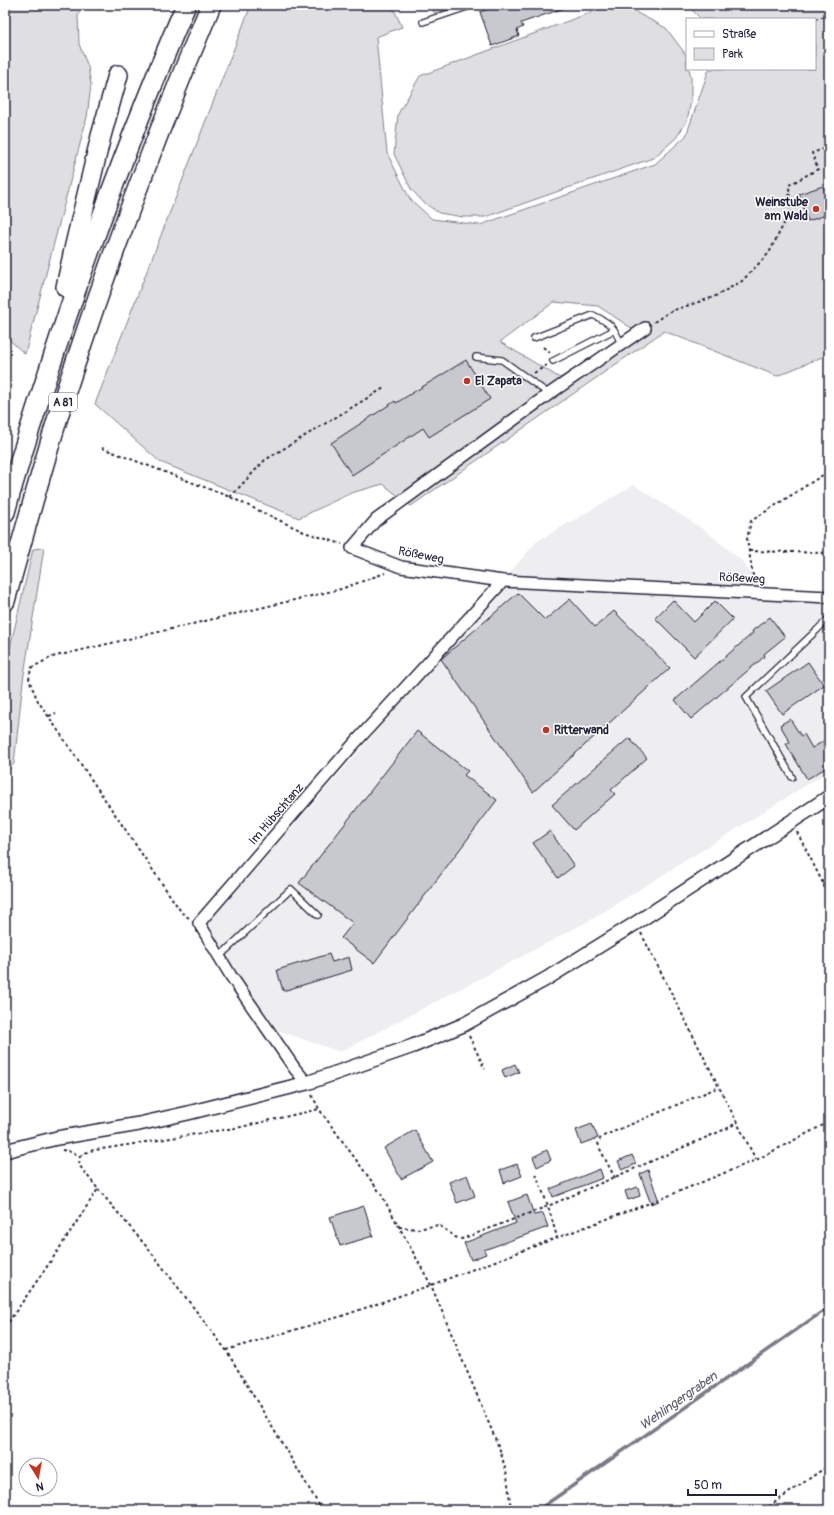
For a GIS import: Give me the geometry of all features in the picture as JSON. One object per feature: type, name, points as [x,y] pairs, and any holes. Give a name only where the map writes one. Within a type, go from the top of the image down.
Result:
[{"type":"highway","name":"A 81","points":[[5,512],[16,472],[52,360],[107,202],[186,5]]},
{"type":"highway","name":"A 81","points":[[5,601],[56,424],[111,260],[164,118],[211,5]]},
{"type":"highway","points":[[52,360],[75,245],[101,136],[118,75]]},
{"type":"street","points":[[352,548],[376,520],[549,394],[645,328]]},
{"type":"street","name":"Rößeweg","points":[[352,548],[401,567],[503,581],[829,596]]},
{"type":"street","name":"Im Hübschtanz","points":[[199,923],[352,746],[503,581]]},
{"type":"street","points":[[5,1151],[57,1138],[139,1124],[307,1083],[413,1046],[463,1024],[546,979],[636,923],[829,797]]},
{"type":"street","points":[[199,923],[218,957],[295,1069],[307,1083]]},
{"type":"lane","points":[[423,22],[472,5]]},
{"type":"lane","points":[[534,338],[593,315],[608,322],[617,334],[621,344]]},
{"type":"lane","points":[[553,361],[614,330]]},
{"type":"lane","points":[[476,357],[502,360],[549,394]]},
{"type":"lane","points":[[792,777],[746,697],[829,618]]},
{"type":"lane","points":[[218,957],[291,890],[318,915]]},
{"type":"path","points":[[816,20],[829,15]]},
{"type":"path","points":[[645,328],[671,311],[714,297],[742,281],[769,253],[790,212],[789,185],[818,169],[812,153],[829,147]]},
{"type":"path","points":[[544,347],[552,354]]},
{"type":"path","points":[[230,497],[265,460],[384,388]]},
{"type":"path","points":[[102,448],[230,497],[304,532],[352,548]]},
{"type":"path","points":[[755,592],[747,539],[751,521],[829,471]]},
{"type":"path","points":[[748,551],[829,553]]},
{"type":"path","points":[[199,923],[182,913],[38,701],[29,680],[31,668],[52,657],[341,589],[401,567]]},
{"type":"path","points":[[49,716],[56,713]]},
{"type":"path","points":[[792,821],[829,895]]},
{"type":"path","points":[[636,923],[756,1160]]},
{"type":"path","points":[[463,1024],[485,1069]]},
{"type":"path","points":[[307,1083],[319,1109],[381,1194],[431,1285],[500,1450],[507,1475],[510,1510]]},
{"type":"path","points":[[614,1178],[598,1143],[601,1137],[719,1087]]},
{"type":"path","points":[[319,1109],[242,1127],[89,1151],[80,1156],[79,1165],[151,1252],[226,1350],[322,1510]]},
{"type":"path","points":[[399,1227],[417,1229],[438,1225],[455,1237],[462,1239],[548,1206],[728,1128],[738,1122]]},
{"type":"path","points":[[226,1350],[342,1316],[431,1285],[663,1198],[756,1160],[829,1122]]},
{"type":"path","points":[[536,1174],[548,1206],[557,1237]]},
{"type":"path","points":[[5,1327],[98,1189]]},
{"type":"path","points":[[764,1510],[829,1465]]},
{"type":"shaded area","points":[[634,485],[706,531],[741,560],[759,583],[777,598],[829,603],[829,771],[589,921],[340,1052],[265,1026],[206,926],[373,735],[536,542]]},
{"type":"green space","points":[[5,5],[83,5],[78,16],[79,44],[88,67],[91,85],[87,117],[25,354],[5,336]]},
{"type":"green space","points":[[251,5],[392,5],[402,27],[376,37],[387,153],[410,199],[432,219],[480,225],[655,164],[686,136],[709,70],[816,70],[816,18],[700,18],[687,5],[829,5],[829,354],[777,376],[664,331],[411,506],[383,484],[351,493],[299,518],[160,462],[95,404]],"holes":[[[554,302],[598,306],[636,331],[560,378],[500,342]]]},
{"type":"green space","points":[[432,5],[459,5],[434,13]]},
{"type":"green space","points":[[611,5],[634,5],[637,13],[666,28],[686,55],[686,70],[689,70],[691,77],[691,101],[687,121],[676,138],[653,158],[485,217],[463,217],[439,213],[423,202],[411,189],[394,154],[398,114],[420,76]]},
{"type":"green space","points":[[44,548],[23,681],[14,764],[5,772],[5,669],[33,549]]},
{"type":"building","points":[[500,5],[570,6],[521,23],[523,27],[517,30],[519,36],[492,46],[480,12]]},
{"type":"building","name":"Weinstube am Wald","points":[[823,186],[829,203],[829,214],[808,221],[799,194]]},
{"type":"building","points":[[466,360],[490,399],[429,437],[423,428],[352,475],[331,443],[395,401],[396,403]]},
{"type":"building","name":"Ritterwand","points":[[518,593],[545,620],[570,599],[595,627],[614,611],[670,668],[533,792],[441,659]]},
{"type":"building","points":[[673,600],[694,622],[715,601],[733,619],[694,657],[655,618]]},
{"type":"building","points":[[770,617],[785,637],[691,719],[675,700],[753,633],[752,631]]},
{"type":"building","points":[[808,662],[824,685],[782,714],[766,691]]},
{"type":"building","points":[[790,719],[801,736],[804,734],[812,748],[829,738],[829,766],[807,779],[786,744],[790,742],[780,725]]},
{"type":"building","points":[[417,731],[468,771],[464,775],[497,800],[374,963],[341,938],[353,923],[299,883]]},
{"type":"building","points":[[629,738],[647,758],[611,790],[615,794],[574,830],[552,805]]},
{"type":"building","points":[[550,831],[574,866],[558,878],[533,843]]},
{"type":"building","points":[[329,954],[332,962],[349,957],[352,970],[283,991],[277,970]]},
{"type":"building","points":[[515,1064],[519,1072],[505,1078],[502,1070]]},
{"type":"building","points":[[592,1124],[598,1138],[581,1144],[576,1130]]},
{"type":"building","points":[[415,1130],[433,1162],[401,1179],[384,1148]]},
{"type":"building","points":[[547,1150],[551,1160],[537,1167],[533,1157]]},
{"type":"building","points":[[632,1155],[636,1164],[622,1170],[618,1161]]},
{"type":"building","points":[[517,1164],[522,1176],[504,1183],[500,1170]]},
{"type":"building","points":[[600,1169],[603,1178],[553,1197],[550,1189]]},
{"type":"building","points":[[648,1170],[659,1201],[651,1204],[640,1174]]},
{"type":"building","points":[[467,1175],[475,1196],[457,1203],[449,1182]]},
{"type":"building","points":[[638,1187],[640,1196],[628,1200],[625,1191]]},
{"type":"building","points":[[527,1195],[534,1215],[543,1213],[548,1227],[484,1250],[486,1254],[471,1260],[464,1243],[516,1223],[508,1202]]},
{"type":"building","points":[[364,1206],[373,1236],[340,1246],[330,1217]]},
{"type":"waterway","name":"Wehlingergraben","points":[[538,1510],[829,1307]]},
{"type":"place","name":"Weinstube am Wald","points":[[816,209]]},
{"type":"place","name":"El Zapata","points":[[467,381]]},
{"type":"place","name":"Ritterwand","points":[[546,730]]}]
